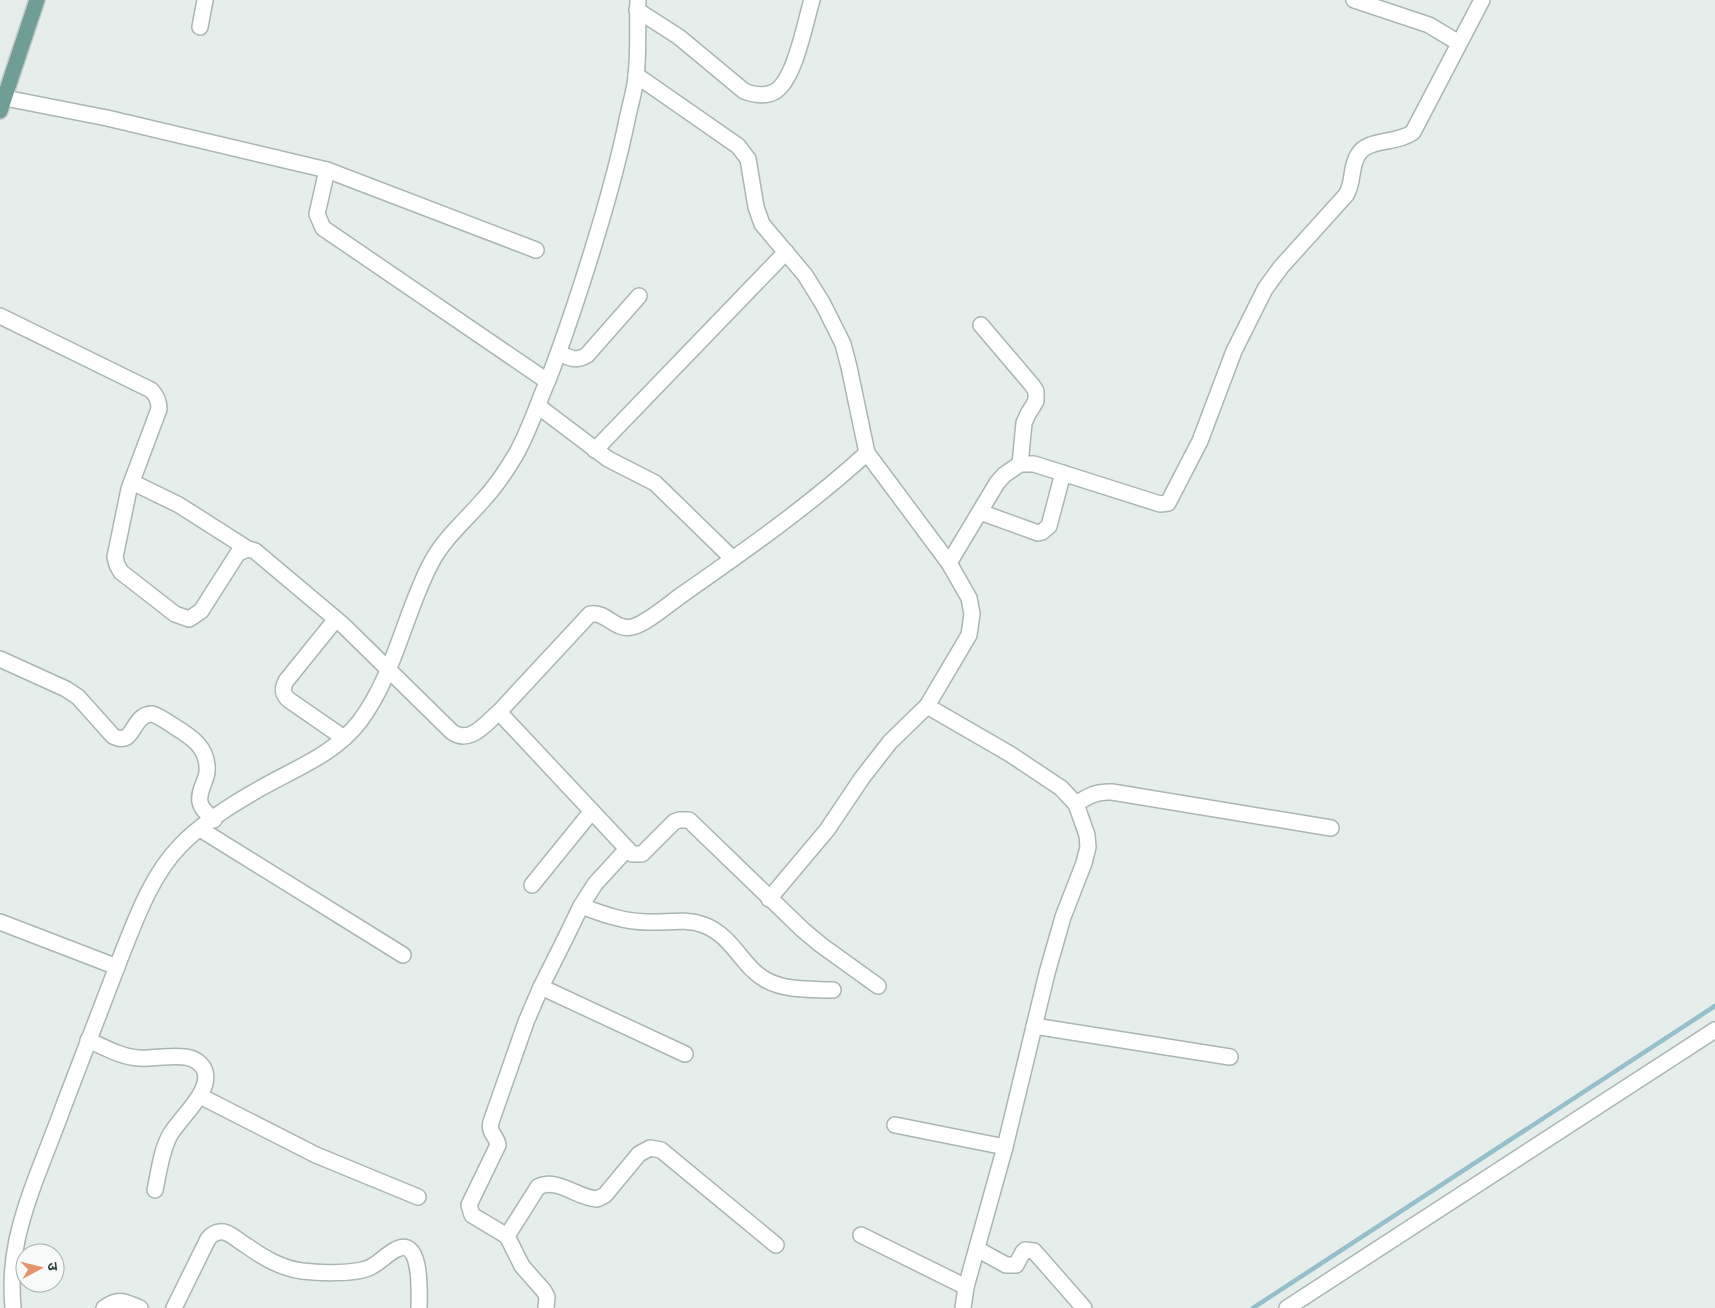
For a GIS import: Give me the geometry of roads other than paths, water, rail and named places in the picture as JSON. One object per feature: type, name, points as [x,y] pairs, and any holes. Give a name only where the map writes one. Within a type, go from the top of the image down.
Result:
[{"type":"main road","points":[[2,104],[38,0]]},
{"type":"street","points":[[200,27],[205,0]]},
{"type":"street","points":[[638,5],[744,91],[754,95],[765,95],[776,91],[792,68],[812,0]]},
{"type":"street","points":[[1354,0],[1429,25],[1459,43]]},
{"type":"street","points":[[949,563],[998,483],[1010,470],[1020,464],[1034,464],[1160,504],[1168,502],[1200,441],[1234,351],[1265,290],[1281,267],[1346,195],[1352,182],[1357,156],[1362,148],[1401,139],[1413,132],[1482,0]]},
{"type":"street","points":[[13,1308],[11,1288],[12,1267],[16,1242],[25,1209],[88,1040],[140,910],[153,885],[168,860],[181,845],[200,829],[261,788],[316,759],[344,738],[357,725],[366,713],[388,670],[430,566],[448,536],[485,498],[501,478],[526,436],[559,353],[620,156],[636,75],[638,5]]},
{"type":"street","points":[[636,75],[738,146],[745,153],[751,169],[759,217],[766,229],[805,275],[823,304],[843,344],[867,453],[949,563],[969,598],[972,614],[971,626],[963,647],[927,706],[890,742],[862,778],[827,830],[769,899]]},
{"type":"street","points":[[2,104],[107,118],[327,170],[536,250]]},
{"type":"street","points":[[327,170],[317,214],[322,228],[547,381]]},
{"type":"street","points":[[595,450],[786,252]]},
{"type":"street","points":[[559,353],[577,360],[587,355],[639,296]]},
{"type":"street","points":[[0,316],[151,390],[159,401],[159,409],[132,482],[116,548],[115,557],[121,572],[175,614],[189,619],[201,611],[238,553],[248,549]]},
{"type":"street","points":[[981,325],[1032,385],[1037,396],[1024,423],[1020,464]]},
{"type":"street","points":[[538,406],[595,450],[655,484],[732,558]]},
{"type":"street","points":[[132,482],[179,505],[260,555],[336,619],[458,736],[466,737],[472,735],[499,712],[590,614],[599,614],[619,627],[632,627],[640,624],[832,484],[867,453]]},
{"type":"street","points":[[980,512],[1042,532],[1049,526],[1063,473]]},
{"type":"street","points":[[336,619],[286,681],[283,691],[284,696],[289,700],[344,738]]},
{"type":"street","points":[[0,659],[66,689],[78,697],[113,736],[118,739],[125,738],[130,734],[140,718],[147,714],[152,714],[191,736],[199,743],[207,767],[207,774],[199,795],[200,803],[202,808],[214,820]]},
{"type":"street","points":[[927,706],[1010,754],[1061,788],[1076,804],[1087,835],[1088,847],[1084,863],[1063,917],[1047,973],[1005,1147],[966,1287],[963,1308]]},
{"type":"street","points":[[499,712],[632,854],[642,854],[674,822],[688,820],[769,899],[821,945],[878,986]]},
{"type":"street","points":[[1076,804],[1094,793],[1101,791],[1112,792],[1331,828]]},
{"type":"street","points":[[532,886],[592,811]]},
{"type":"street","points":[[200,829],[403,955]]},
{"type":"street","points":[[546,1308],[547,1298],[544,1290],[522,1266],[507,1236],[472,1215],[469,1205],[498,1145],[497,1140],[490,1131],[491,1122],[526,1022],[541,987],[581,906],[595,884],[626,849]]},
{"type":"street","points":[[581,906],[616,919],[648,922],[689,921],[705,926],[719,933],[728,941],[752,969],[765,980],[780,986],[796,989],[833,990]]},
{"type":"street","points":[[0,922],[117,967]]},
{"type":"street","points":[[541,987],[685,1054]]},
{"type":"street","points":[[1034,1026],[1230,1057]]},
{"type":"street","points":[[1287,1308],[1715,1030]]},
{"type":"street","points":[[88,1040],[129,1057],[192,1059],[202,1066],[206,1074],[206,1082],[200,1096],[170,1135],[166,1144],[155,1190]]},
{"type":"street","points":[[200,1096],[316,1155],[418,1197]]},
{"type":"street","points":[[895,1124],[1005,1147]]},
{"type":"street","points":[[507,1236],[538,1187],[553,1184],[582,1196],[597,1199],[605,1195],[639,1154],[650,1148],[661,1150],[776,1245]]},
{"type":"street","points":[[174,1308],[208,1239],[212,1234],[218,1232],[229,1234],[274,1263],[302,1271],[358,1271],[377,1264],[399,1248],[405,1248],[412,1252],[416,1258],[419,1308]]},
{"type":"street","points":[[861,1235],[966,1287]]},
{"type":"street","points":[[977,1249],[1009,1266],[1016,1265],[1022,1252],[1025,1250],[1034,1251],[1084,1308]]},
{"type":"street","points":[[104,1308],[119,1301],[140,1308]]},
{"type":"waterway","points":[[1253,1308],[1715,1006]]}]
